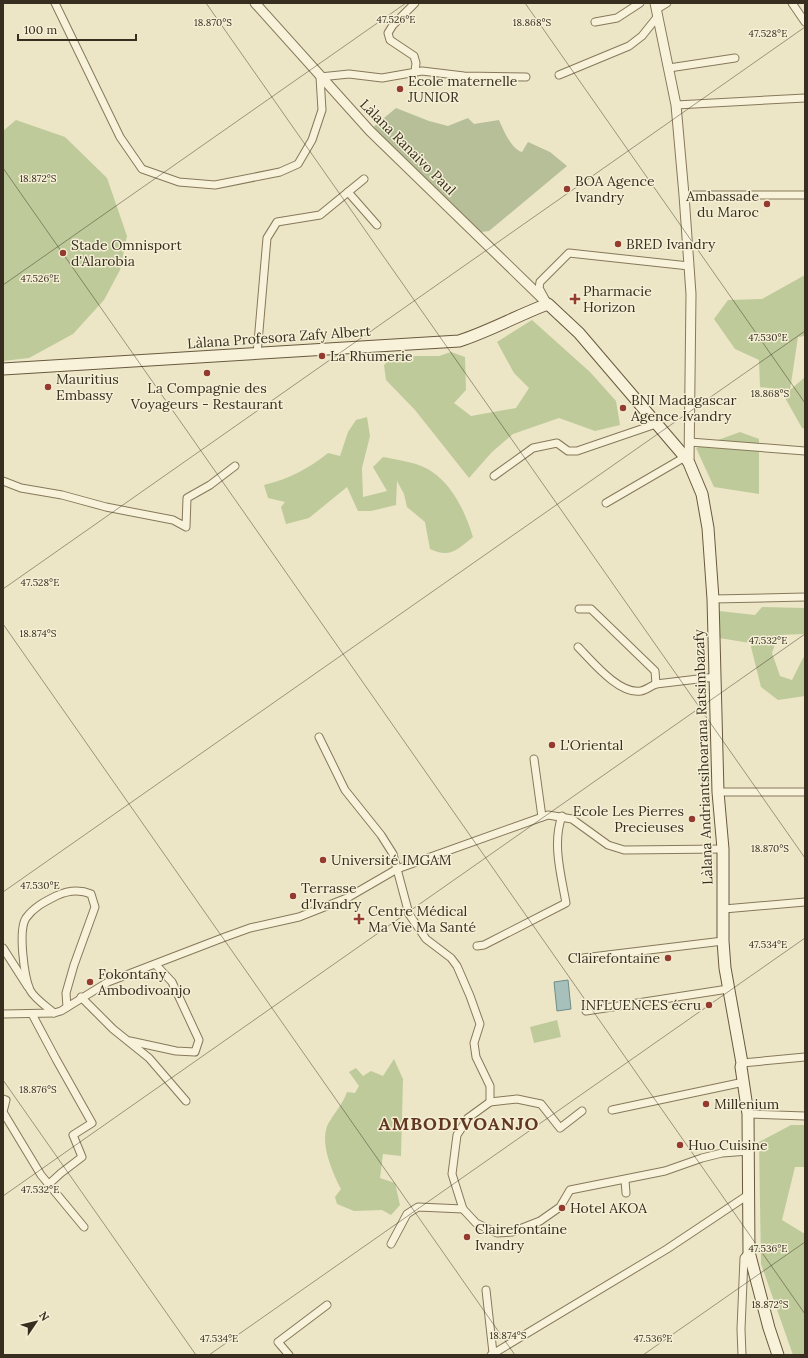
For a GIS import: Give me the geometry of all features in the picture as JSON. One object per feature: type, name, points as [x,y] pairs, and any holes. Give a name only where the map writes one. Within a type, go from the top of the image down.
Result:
[{"type":"main road","name":"Làlana Profesora Zafy Albert","points":[[3,369],[459,341],[488,331],[523,313],[548,304]]},
{"type":"main road","name":"Làlana Andriantsihoarana Ratsimbazafy","points":[[548,304],[579,333],[687,460],[702,494],[708,528],[713,599],[718,792],[723,849],[723,941],[728,989],[742,1063],[741,1067],[748,1114],[749,1252],[768,1328],[778,1355]]},
{"type":"street","points":[[55,3],[120,137],[142,169],[179,182],[215,186],[280,172],[298,164],[312,140],[322,110],[320,77],[349,74],[382,78],[422,71],[500,78],[526,77]]},
{"type":"street","name":"Làlana Ranaivo Paul","points":[[255,3],[370,131],[548,304]]},
{"type":"street","points":[[415,3],[393,25],[388,33],[390,40],[414,56],[416,72]]},
{"type":"street","points":[[595,22],[616,18],[640,3]]},
{"type":"street","points":[[559,75],[629,46],[642,36],[657,9],[667,3]]},
{"type":"street","points":[[792,3],[805,22]]},
{"type":"street","points":[[606,503],[687,460],[690,442],[691,294],[684,195],[676,105],[657,9]]},
{"type":"street","points":[[669,68],[734,58]]},
{"type":"street","points":[[676,105],[805,98]]},
{"type":"street","points":[[257,354],[267,238],[277,222],[320,215],[364,179]]},
{"type":"street","points":[[348,192],[377,225]]},
{"type":"street","points":[[684,195],[805,194]]},
{"type":"street","points":[[548,304],[539,288],[540,282],[569,253],[689,266]]},
{"type":"street","points":[[494,476],[534,448],[557,442],[568,451],[577,451],[656,424]]},
{"type":"street","points":[[690,442],[805,451]]},
{"type":"street","points":[[3,481],[21,488],[62,495],[106,507],[173,520],[186,527],[187,498],[210,485],[235,466]]},
{"type":"street","points":[[713,599],[805,597]]},
{"type":"street","points":[[579,609],[591,609],[655,671],[656,684]]},
{"type":"street","points":[[578,647],[610,678],[620,686],[631,690],[642,691],[656,684],[715,677]]},
{"type":"street","points":[[319,737],[345,790],[381,835],[393,854],[409,914],[426,938],[451,958],[457,966],[480,1024],[474,1043],[476,1057],[490,1086],[490,1102]]},
{"type":"street","points":[[534,759],[542,817]]},
{"type":"street","points":[[718,792],[805,792]]},
{"type":"street","points":[[3,1014],[54,1013],[67,1007],[81,997],[108,982],[250,928],[299,917],[347,898],[397,870],[548,815],[562,816],[572,819],[608,845],[624,850],[723,849]]},
{"type":"street","points":[[477,946],[484,945],[566,903],[557,851],[558,826],[562,816]]},
{"type":"street","points":[[30,990],[21,953],[25,919],[37,906],[45,901],[67,892],[85,891],[91,894],[95,907],[74,965],[66,993],[67,1007]]},
{"type":"street","points":[[724,909],[805,902]]},
{"type":"street","points":[[583,958],[723,941]]},
{"type":"street","points":[[3,948],[30,990],[54,1013]]},
{"type":"street","points":[[130,1041],[176,1051],[195,1052],[200,1040],[172,982],[156,965]]},
{"type":"street","points":[[586,1011],[728,989]]},
{"type":"street","points":[[81,997],[113,1029],[130,1041],[149,1058],[186,1102]]},
{"type":"street","points":[[32,1014],[92,1123],[73,1135],[82,1157],[49,1184]]},
{"type":"street","points":[[742,1063],[805,1057]]},
{"type":"street","points":[[612,1110],[744,1082]]},
{"type":"street","points":[[3,1099],[6,1100],[3,1112],[41,1175],[84,1227]]},
{"type":"street","points":[[582,1111],[560,1128],[541,1104],[517,1099],[490,1102],[468,1118],[457,1135],[452,1174],[463,1209],[476,1223],[497,1233],[512,1232],[540,1221],[560,1207],[570,1190],[665,1171],[702,1158],[722,1153],[749,1151]]},
{"type":"street","points":[[748,1114],[805,1116]]},
{"type":"street","points":[[625,1180],[626,1193]]},
{"type":"street","points":[[486,1290],[492,1354],[667,1250],[748,1195]]},
{"type":"street","points":[[391,1244],[407,1214],[418,1207],[463,1209]]},
{"type":"street","points":[[742,1355],[740,1329],[744,1258],[749,1252]]},
{"type":"street","points":[[289,1355],[278,1342],[327,1305]]},
{"type":"green space","points":[[396,108],[429,121],[448,126],[468,118],[474,124],[499,120],[511,143],[518,150],[522,152],[528,142],[550,152],[567,166],[489,231],[481,232],[464,220],[372,128]]},
{"type":"green space","name":"Stade Omnisport d'Alarobia","points":[[16,120],[65,137],[107,178],[127,236],[120,270],[104,300],[73,334],[29,358],[3,361],[3,131]]},
{"type":"green space","points":[[805,275],[805,336],[798,337],[790,390],[760,387],[759,360],[735,349],[714,319],[728,300],[762,299]]},
{"type":"green space","points":[[532,320],[590,372],[616,401],[620,425],[595,431],[559,418],[513,434],[492,452],[469,478],[415,410],[386,380],[384,365],[394,356],[439,356],[451,352],[465,357],[466,390],[454,403],[471,416],[516,408],[529,388],[514,373],[497,342]]},
{"type":"green space","points":[[805,377],[805,429],[802,428],[784,396]]},
{"type":"green space","points":[[367,417],[370,436],[362,468],[363,497],[387,491],[373,467],[383,457],[416,464],[427,469],[446,484],[453,493],[465,515],[473,537],[458,549],[448,553],[443,553],[430,549],[425,522],[407,507],[404,494],[397,481],[396,505],[371,511],[358,511],[347,487],[309,518],[286,524],[281,507],[285,502],[268,498],[264,485],[282,480],[298,473],[328,453],[340,456],[348,432],[356,420]]},
{"type":"green space","points":[[740,432],[759,439],[759,494],[714,487],[696,448]]},
{"type":"green space","points":[[762,607],[805,608],[805,634],[778,635],[772,653],[780,676],[792,680],[803,658],[805,657],[805,696],[778,700],[761,687],[750,643],[719,638],[719,611],[755,615]]},
{"type":"green space","points":[[557,1020],[561,1037],[534,1043],[530,1027]]},
{"type":"green space","points":[[394,1059],[403,1079],[401,1156],[383,1154],[380,1178],[395,1183],[400,1205],[391,1215],[382,1210],[354,1211],[337,1204],[335,1197],[341,1189],[334,1175],[326,1149],[325,1140],[328,1124],[347,1092],[355,1093],[359,1086],[349,1072],[356,1068],[363,1076],[371,1071],[383,1076]]},
{"type":"green space","points":[[791,1125],[805,1125],[805,1167],[795,1167],[782,1220],[805,1234],[805,1355],[793,1355],[761,1264],[759,1142]]},
{"type":"water","points":[[568,980],[571,1009],[557,1011],[554,982]]},
{"type":"place","name":"Ecole maternelle JUNIOR","points":[[400,89]]},
{"type":"place","name":"BOA Agence Ivandry","points":[[567,189]]},
{"type":"place","name":"Ambassade du Maroc","points":[[767,204]]},
{"type":"place","name":"BRED Ivandry","points":[[618,244]]},
{"type":"place","name":"Stade Omnisport d'Alarobia","points":[[63,253]]},
{"type":"place","name":"Pharmacie Horizon","points":[[575,299]]},
{"type":"place","name":"La Rhumerie","points":[[322,356]]},
{"type":"place","name":"La Compagnie des Voyageurs - Restaurant","points":[[207,373]]},
{"type":"place","name":"Mauritius Embassy","points":[[48,387]]},
{"type":"place","name":"BNI Madagascar Agence Ivandry","points":[[623,408]]},
{"type":"place","name":"L'Oriental","points":[[552,745]]},
{"type":"place","name":"Ecole Les Pierres Precieuses","points":[[692,819]]},
{"type":"place","name":"Université IMGAM","points":[[323,860]]},
{"type":"place","name":"Terrasse d'Ivandry","points":[[293,896]]},
{"type":"place","name":"Centre Médical Ma Vie Ma Santé","points":[[359,919]]},
{"type":"place","name":"Clairefontaine","points":[[668,958]]},
{"type":"place","name":"Fokontany Ambodivoanjo","points":[[90,982]]},
{"type":"place","name":"INFLUENCES écru","points":[[709,1005]]},
{"type":"place","name":"Millenium","points":[[706,1104]]},
{"type":"place","name":"Huo Cuisine","points":[[680,1145]]},
{"type":"place","name":"Hotel AKOA","points":[[562,1208]]},
{"type":"place","name":"Clairefontaine Ivandry","points":[[467,1237]]},
{"type":"district","name":"AMBODIVOANJO","points":[[459,1124]]}]
